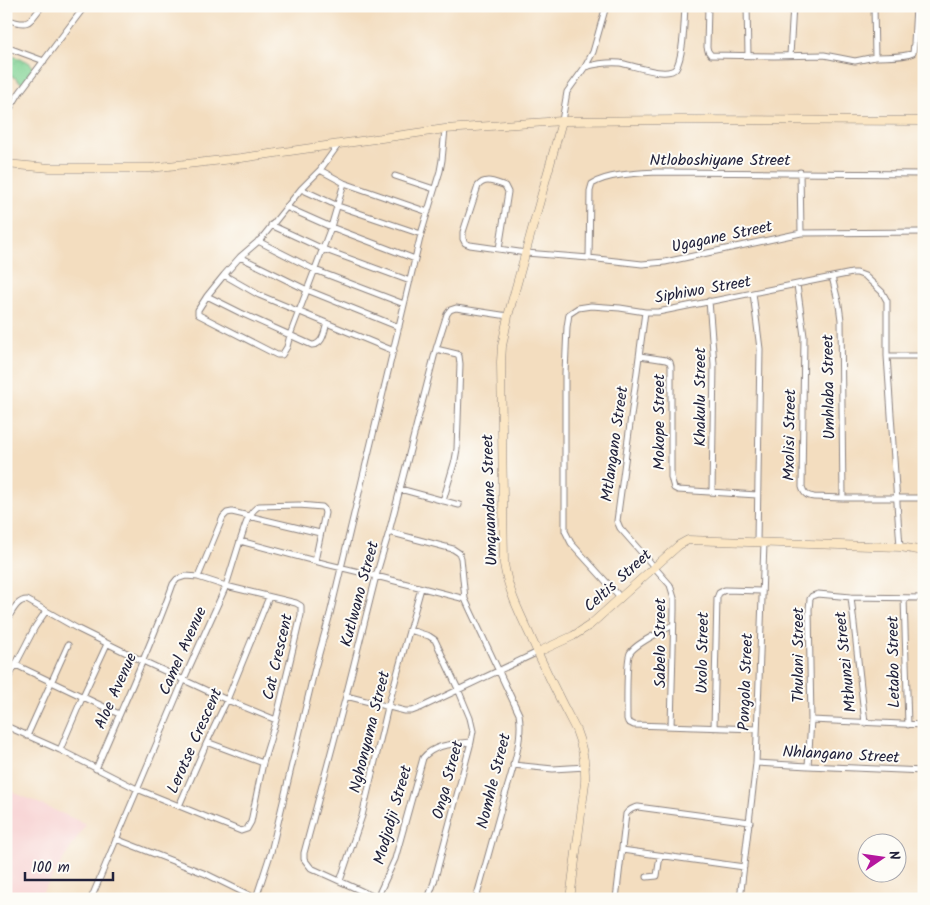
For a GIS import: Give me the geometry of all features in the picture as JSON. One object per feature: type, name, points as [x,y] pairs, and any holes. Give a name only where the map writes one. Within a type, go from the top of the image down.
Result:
[{"type":"street","points":[[6,19],[20,24],[27,24],[42,6]]},
{"type":"street","points":[[6,115],[20,92],[85,6]]},
{"type":"street","points":[[562,121],[568,92],[593,52],[606,6]]},
{"type":"street","points":[[585,67],[620,63],[653,71],[671,72],[676,66],[680,53],[685,6]]},
{"type":"street","points":[[708,6],[707,48],[709,53],[714,55],[824,55],[855,60],[902,56],[912,53],[914,50],[916,6]]},
{"type":"street","points":[[748,6],[748,55]]},
{"type":"street","points":[[790,56],[793,6]]},
{"type":"street","points":[[874,6],[875,57]]},
{"type":"street","points":[[6,47],[44,61]]},
{"type":"street","points":[[6,164],[50,168],[150,168],[223,160],[445,129],[562,121],[924,121]]},
{"type":"street","name":"Umquandane Street","points":[[562,121],[508,316],[500,362],[504,564],[506,578],[538,652],[576,730],[583,749],[586,767],[570,899]]},
{"type":"street","points":[[116,839],[206,874],[257,898],[271,852],[421,234],[442,160],[445,129]]},
{"type":"street","points":[[338,144],[320,170],[286,206],[258,241],[224,275],[207,296],[198,312],[199,315],[281,356],[284,353],[323,249],[344,183]]},
{"type":"street","points":[[320,170],[344,183],[428,212]]},
{"type":"street","name":"Ntloboshiyane Street","points":[[589,258],[590,191],[592,184],[597,181],[631,174],[657,172],[924,174]]},
{"type":"street","points":[[800,172],[801,233]]},
{"type":"street","points":[[395,176],[434,190]]},
{"type":"street","name":"Ugagane Street","points":[[500,249],[508,192],[503,185],[484,181],[478,186],[463,239],[467,244],[500,249],[651,264],[801,233],[924,232]]},
{"type":"street","points":[[301,190],[338,206],[421,234]]},
{"type":"street","points":[[286,206],[331,227],[415,259]]},
{"type":"street","points":[[272,225],[323,249],[410,281]]},
{"type":"street","points":[[258,241],[315,270],[404,304]]},
{"type":"street","points":[[240,257],[307,290],[399,327]]},
{"type":"street","name":"Siphiwo Street","points":[[620,597],[571,543],[565,531],[566,327],[569,314],[583,306],[658,312],[852,273],[865,276],[885,296],[887,305],[887,356],[900,548]]},
{"type":"street","points":[[224,275],[249,290],[394,351]]},
{"type":"street","name":"Umhlaba Street","points":[[832,277],[841,320],[843,498]]},
{"type":"street","name":"Mxolisi Street","points":[[797,285],[804,343],[802,488],[805,494],[809,496],[843,498],[924,498]]},
{"type":"street","name":"Pongola Street","points":[[740,899],[756,762],[762,591],[758,494],[760,350],[753,293]]},
{"type":"street","points":[[207,296],[310,344],[316,345],[320,341],[327,323]]},
{"type":"street","name":"Khakulu Street","points":[[709,301],[714,364],[712,492]]},
{"type":"street","name":"Kutlwano Street","points":[[378,898],[310,868],[304,859],[304,853],[436,349],[447,314],[450,310],[456,308],[508,316]]},
{"type":"street","name":"Mtlangano Street","points":[[645,312],[617,522],[654,567]]},
{"type":"street","points":[[436,349],[457,354],[460,364],[457,449],[443,501]]},
{"type":"street","name":"Mokope Street","points":[[640,356],[666,360],[670,362],[671,366],[672,486],[676,490],[758,494]]},
{"type":"street","points":[[887,356],[924,356]]},
{"type":"street","points":[[400,490],[459,505]]},
{"type":"street","points":[[248,516],[255,508],[264,506],[299,505],[323,508],[324,513],[315,561]]},
{"type":"street","points":[[198,578],[225,514],[232,512],[320,533]]},
{"type":"street","name":"Camel Avenue","points":[[91,899],[184,679],[226,586],[248,516]]},
{"type":"street","name":"Nomhle Street","points":[[389,532],[453,549],[459,553],[465,598],[519,714],[519,742],[476,899]]},
{"type":"street","name":"Celtis Street","points":[[346,696],[405,711],[420,708],[555,645],[590,625],[678,545],[688,540],[900,548],[924,551]]},
{"type":"street","points":[[240,541],[465,598]]},
{"type":"street","name":"Sabelo Street","points":[[654,567],[670,585],[674,598],[672,726]]},
{"type":"street","name":"Aloe Avenue","points":[[96,769],[143,661],[173,584],[177,579],[186,576],[226,586]]},
{"type":"street","name":"Cat Crescent","points":[[6,621],[19,602],[28,600],[107,644],[227,700],[276,720],[302,610],[301,606],[296,603],[226,586]]},
{"type":"street","name":"Nghonyama Street","points":[[340,881],[362,816],[388,707],[421,588]]},
{"type":"street","name":"Uxolo Street","points":[[714,728],[717,598],[719,593],[725,590],[762,591]]},
{"type":"street","name":"Thulani Street","points":[[808,766],[811,720],[810,598],[818,594],[851,597],[924,598]]},
{"type":"street","name":"Lerotse Crescent","points":[[269,597],[227,700],[179,806],[237,830],[245,830],[249,826],[253,815],[263,763],[276,720]]},
{"type":"street","name":"Mthunzi Street","points":[[851,597],[865,724]]},
{"type":"street","name":"Letabo Street","points":[[904,598],[908,725]]},
{"type":"street","points":[[6,683],[35,627],[46,611]]},
{"type":"street","points":[[673,625],[639,644],[631,652],[628,664],[628,722],[631,724],[757,729]]},
{"type":"street","name":"Onga Street","points":[[410,630],[435,640],[458,689],[473,731],[428,899]]},
{"type":"street","points":[[60,750],[107,644]]},
{"type":"street","points":[[27,736],[68,645]]},
{"type":"street","points":[[16,665],[119,714]]},
{"type":"street","points":[[811,720],[865,724],[924,725]]},
{"type":"street","points":[[6,726],[60,750],[137,789],[179,806]]},
{"type":"street","points":[[207,742],[263,763]]},
{"type":"street","name":"Modjadji Street","points":[[378,898],[395,859],[423,758],[437,748],[471,742]]},
{"type":"street","name":"Nhlangano Street","points":[[756,762],[924,771]]},
{"type":"street","points":[[513,765],[558,769],[586,767]]},
{"type":"street","points":[[616,899],[626,814],[629,810],[638,807],[750,822]]},
{"type":"street","points":[[622,850],[744,868]]},
{"type":"street","points":[[647,877],[658,875],[660,856]]},
{"type":"shaded area","points":[[6,789],[86,824],[38,899],[6,899]]},
{"type":"green space","points":[[6,54],[23,59],[33,66],[34,70],[24,85],[6,71]]}]
